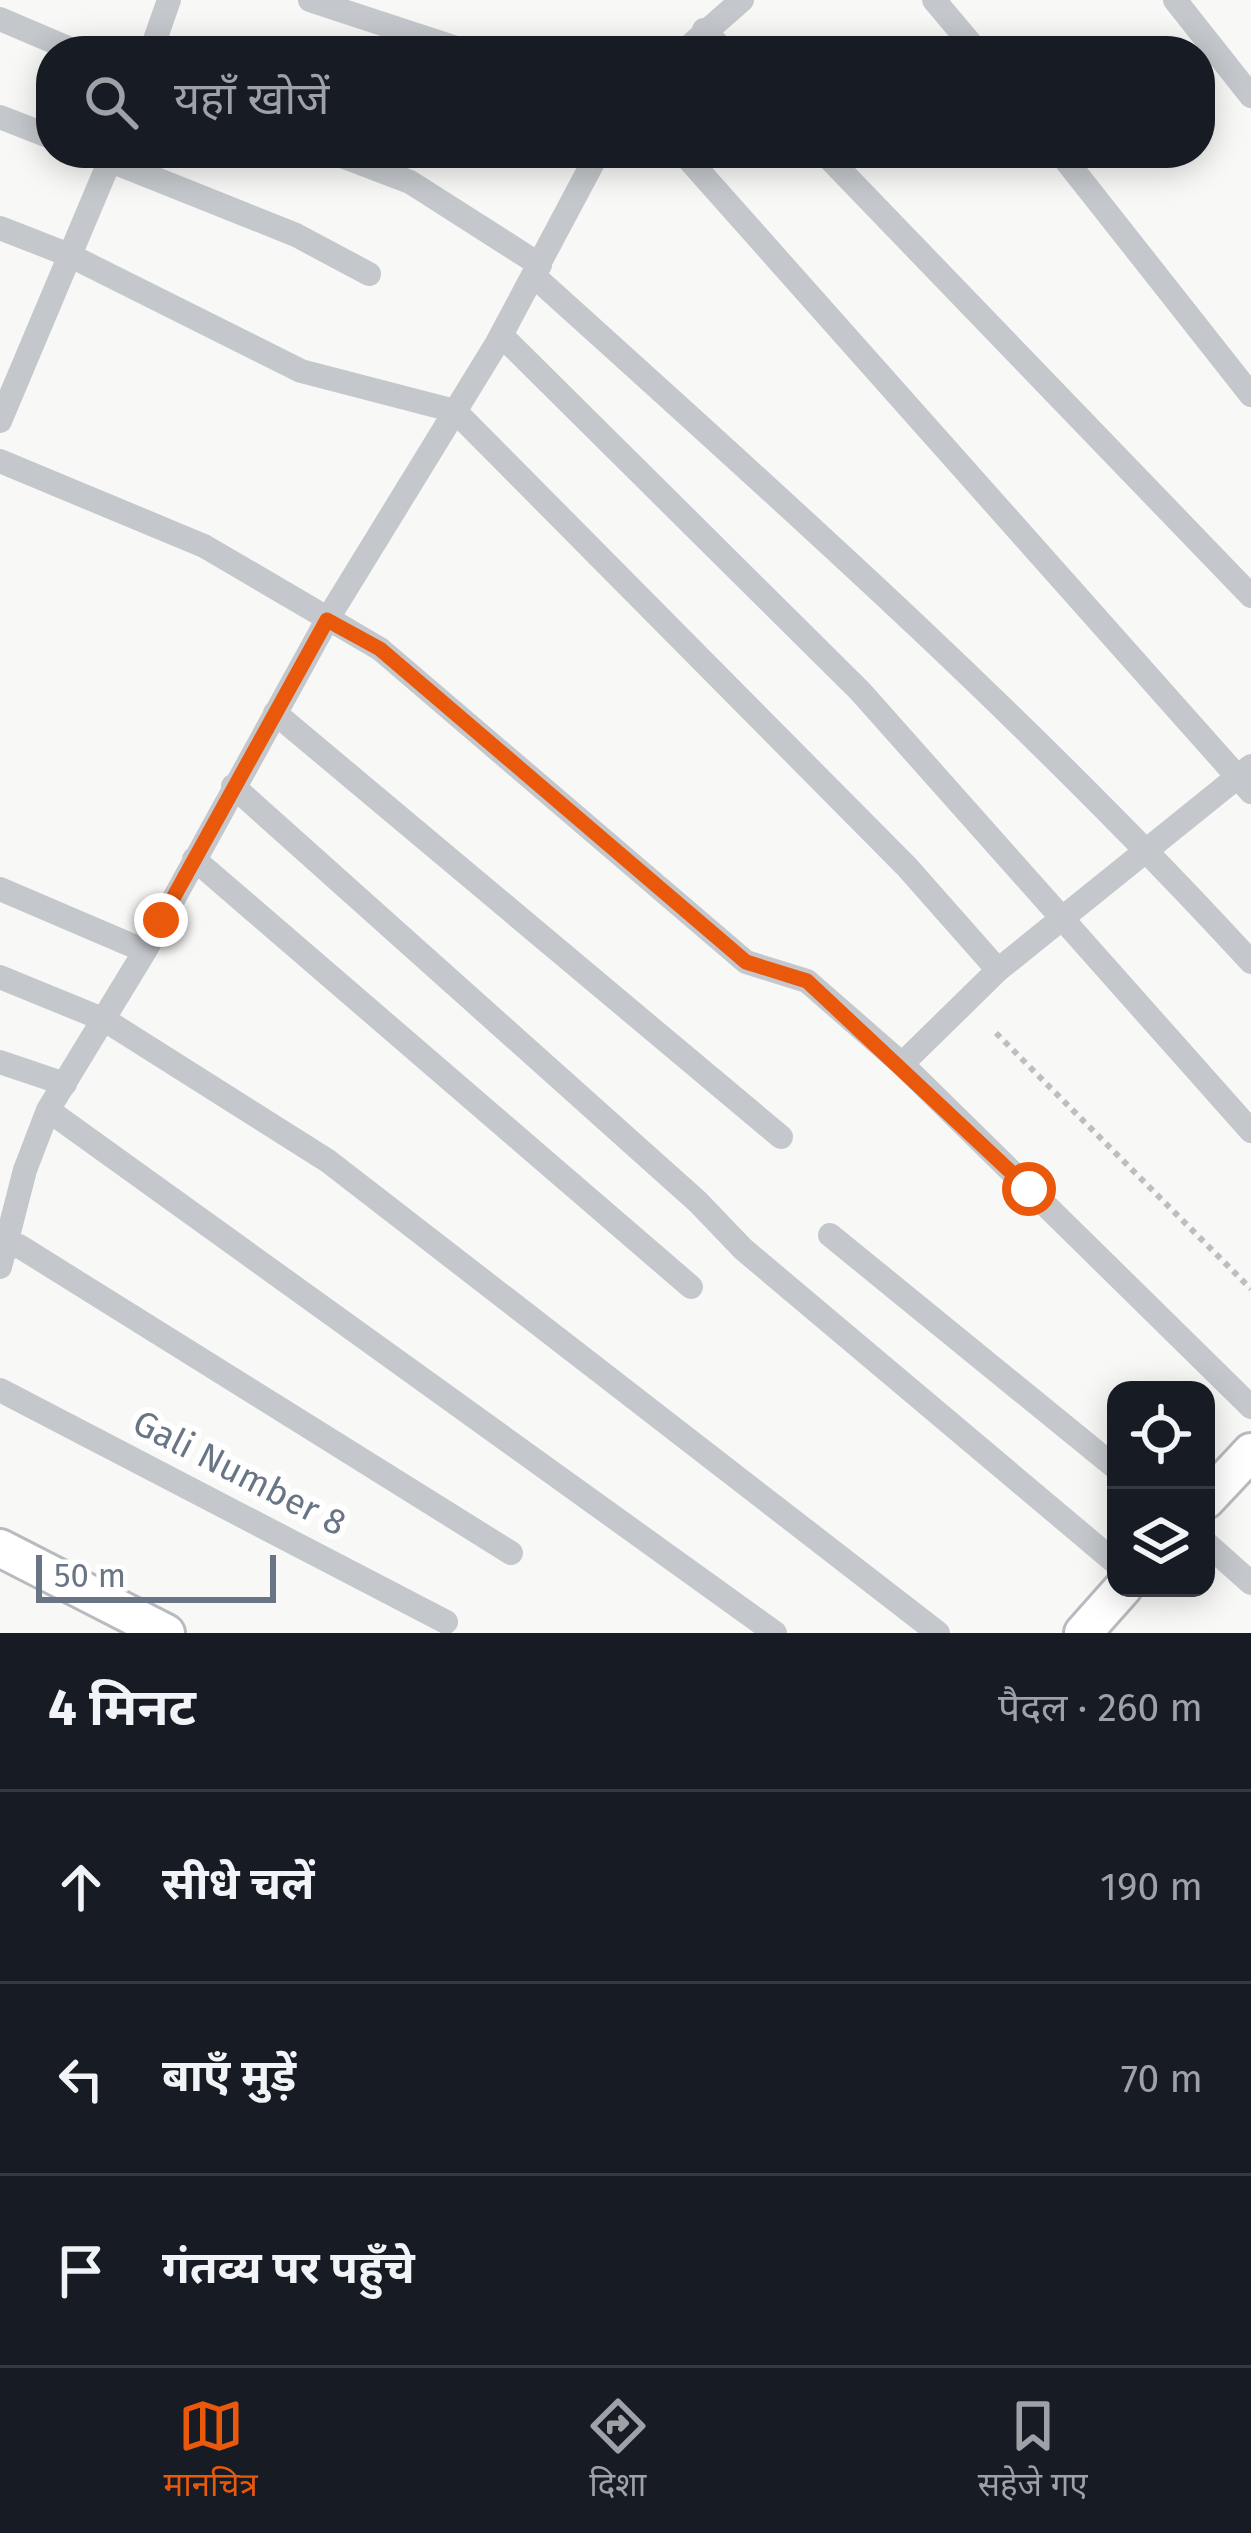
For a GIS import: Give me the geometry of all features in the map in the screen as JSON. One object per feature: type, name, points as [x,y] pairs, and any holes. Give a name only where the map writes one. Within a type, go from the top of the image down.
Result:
[{"type":"street","points":[[156,36],[169,0]]},
{"type":"street","points":[[310,0],[419,36]]},
{"type":"street","points":[[698,36],[742,0]]},
{"type":"street","points":[[934,0],[964,36]]},
{"type":"street","points":[[1175,0],[1204,36]]},
{"type":"street","points":[[0,19],[40,36]]},
{"type":"street","points":[[704,30],[710,36]]},
{"type":"street","points":[[1215,51],[1251,96]]},
{"type":"street","points":[[0,117],[36,131]]},
{"type":"street","points":[[0,421],[101,168]]},
{"type":"street","points":[[134,168],[296,235],[369,274]]},
{"type":"street","points":[[373,168],[410,182],[537,270],[1148,850],[1251,962]]},
{"type":"street","points":[[2,1257],[48,1110],[145,951],[327,620],[496,343],[590,168]]},
{"type":"street","points":[[697,168],[1246,778],[998,970],[902,1064]]},
{"type":"street","points":[[838,168],[1251,596]]},
{"type":"street","points":[[1072,168],[1251,395]]},
{"type":"street","points":[[0,228],[69,256],[301,371],[455,411],[890,850],[998,970]]},
{"type":"street","points":[[496,343],[503,337],[860,691],[1251,1131]]},
{"type":"street","points":[[0,461],[204,546],[380,649],[746,962],[807,981],[902,1064],[1251,1407]]},
{"type":"street","points":[[274,713],[781,1137]]},
{"type":"street","points":[[233,787],[698,1202],[743,1249],[1107,1555]]},
{"type":"street","points":[[194,859],[691,1287]]},
{"type":"street","points":[[0,889],[145,951]]},
{"type":"street","points":[[0,977],[105,1020],[328,1161],[938,1633]]},
{"type":"street","points":[[0,1062],[65,1084]]},
{"type":"street","points":[[48,1110],[775,1633]]},
{"type":"street","points":[[830,1235],[1107,1461]]},
{"type":"street","points":[[2,1257],[19,1246],[511,1553]]},
{"type":"street","name":"Gali Number 8","points":[[0,1390],[446,1622]]},
{"type":"street","points":[[1215,1490],[1251,1452]]},
{"type":"street","points":[[0,1548],[166,1633]]},
{"type":"street","points":[[1215,1551],[1251,1583]]},
{"type":"street","points":[[1095,1629],[1117,1597]]},
{"type":"path","points":[[997,1033],[1251,1289]]},
{"type":"route","points":[[161,920],[327,620],[380,649],[746,962],[807,981],[902,1064],[1029,1189]]}]
